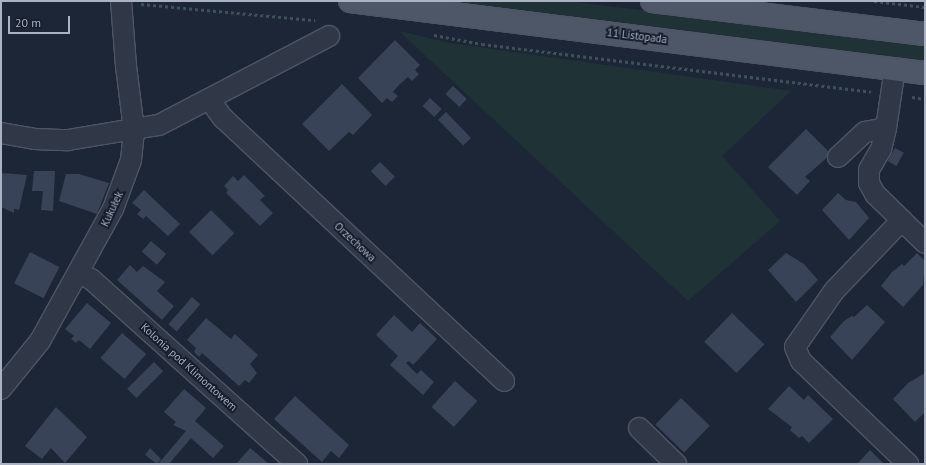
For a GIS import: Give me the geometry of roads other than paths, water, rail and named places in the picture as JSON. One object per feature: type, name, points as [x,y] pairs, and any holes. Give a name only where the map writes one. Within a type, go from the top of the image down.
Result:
[{"type":"main road","name":"11 Listopada","points":[[350,1],[895,68],[925,73]]},
{"type":"main road","points":[[652,1],[925,34]]},
{"type":"street","name":"Kukułek","points":[[1,389],[40,341],[121,191],[131,160],[134,130],[126,66],[121,1]]},
{"type":"street","points":[[1,133],[34,139],[68,140],[160,126],[209,99],[324,28]]},
{"type":"street","points":[[895,68],[886,128],[881,149],[869,170],[869,183],[875,194],[925,243]]},
{"type":"street","name":"Orzechowa","points":[[209,99],[223,118],[504,381]]},
{"type":"street","points":[[838,157],[865,132],[886,128]]},
{"type":"street","points":[[902,220],[834,291],[795,347],[801,361],[908,464]]},
{"type":"street","name":"Kolonia pod Klimontowem","points":[[78,273],[91,279],[297,464]]},
{"type":"street","points":[[638,428],[676,464]]}]
